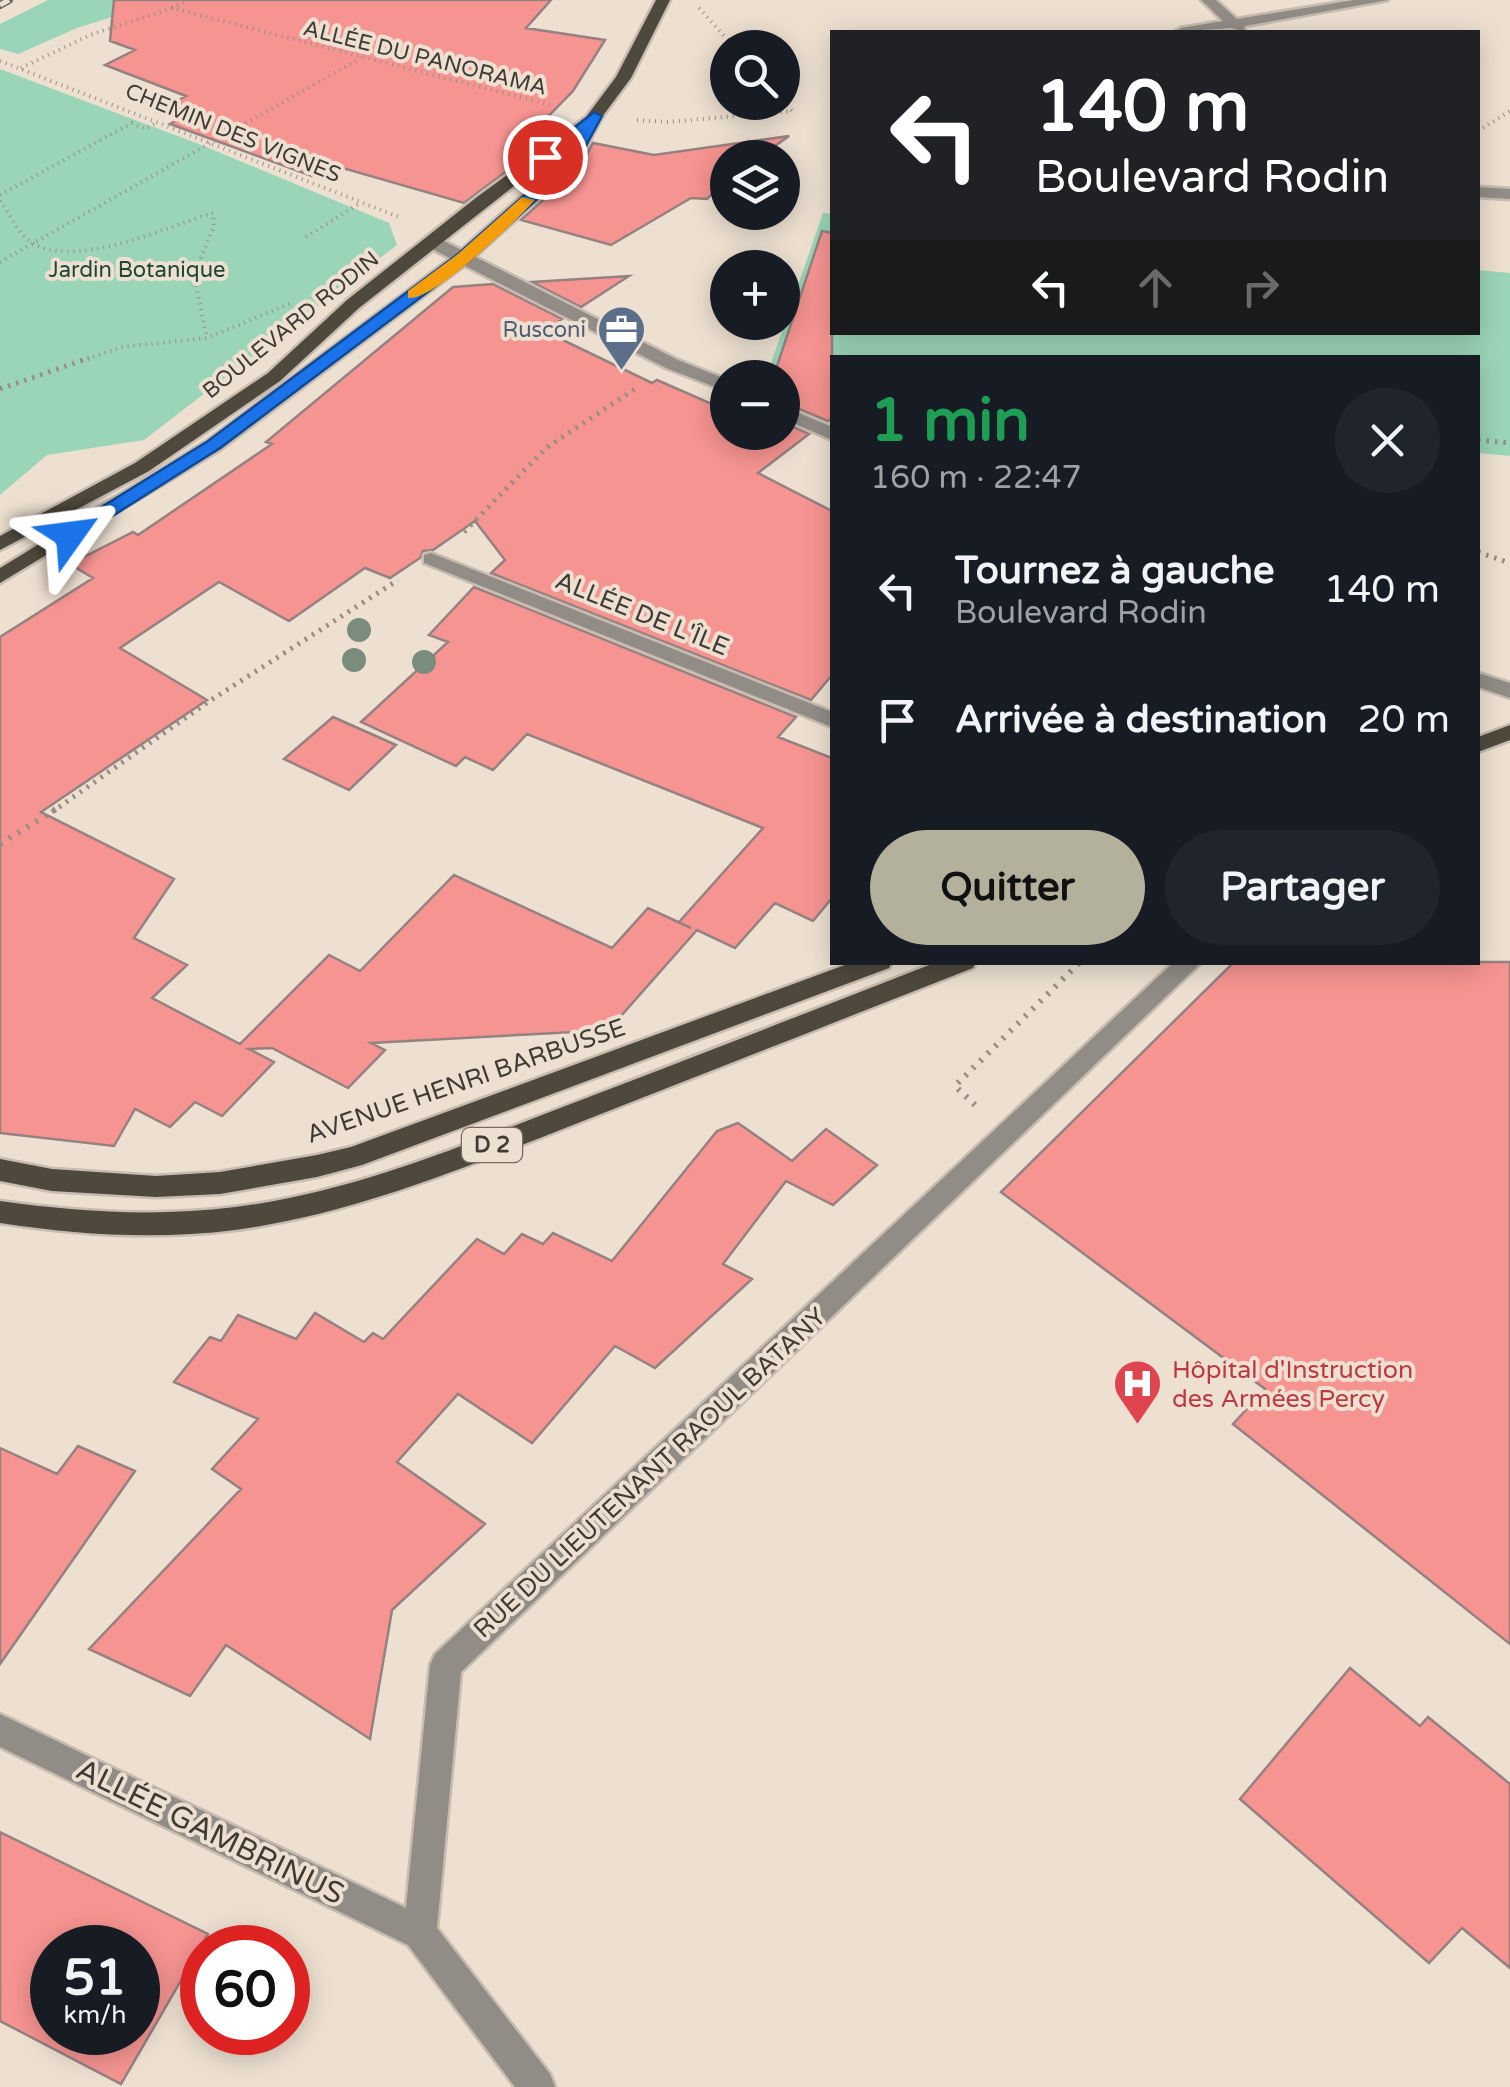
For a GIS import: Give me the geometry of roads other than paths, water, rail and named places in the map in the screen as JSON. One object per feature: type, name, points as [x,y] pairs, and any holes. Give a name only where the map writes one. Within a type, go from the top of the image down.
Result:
[{"type":"main road","name":"BOULEVARD RODIN","points":[[0,577],[214,445],[464,258],[571,161],[594,116],[623,78],[663,0]]},
{"type":"main road","name":"BOULEVARD RODIN","points":[[0,544],[130,474],[209,424],[274,376],[353,304],[594,116]]},
{"type":"main road","points":[[1480,744],[1510,732]]},
{"type":"main road","name":"AVENUE HENRI BARBUSSE","points":[[0,1170],[65,1181],[180,1188],[282,1175],[353,1157],[872,965]]},
{"type":"main road","name":"D 2","points":[[0,1212],[84,1224],[188,1226],[310,1207],[448,1162],[956,965]]},
{"type":"street","points":[[1208,0],[1239,28]]},
{"type":"street","points":[[1210,30],[1239,28],[1380,0]]},
{"type":"street","points":[[1480,192],[1510,194]]},
{"type":"street","points":[[434,242],[710,380]]},
{"type":"street","points":[[800,419],[830,433]]},
{"type":"street","name":"ALLÉE DE L'ÎLE","points":[[431,559],[830,719]]},
{"type":"street","points":[[1480,681],[1510,691]]},
{"type":"street","name":"RUE DU LIEUTENANT RAOUL BATANY","points":[[420,1933],[446,1665],[1187,965]]},
{"type":"street","name":"ALLÉE GAMBRINUS","points":[[0,1730],[420,1933]]},
{"type":"street","points":[[420,1933],[537,2087]]},
{"type":"railway","points":[[0,5],[9,0]]},
{"type":"place","name":"Rusconi","points":[[621,372]]},
{"type":"place","name":"Hôpital d'Instruction des Armées Percy","points":[[1137,1426]]},
{"type":"park label","name":"Jardin Botanique","points":[[137,270]]}]
